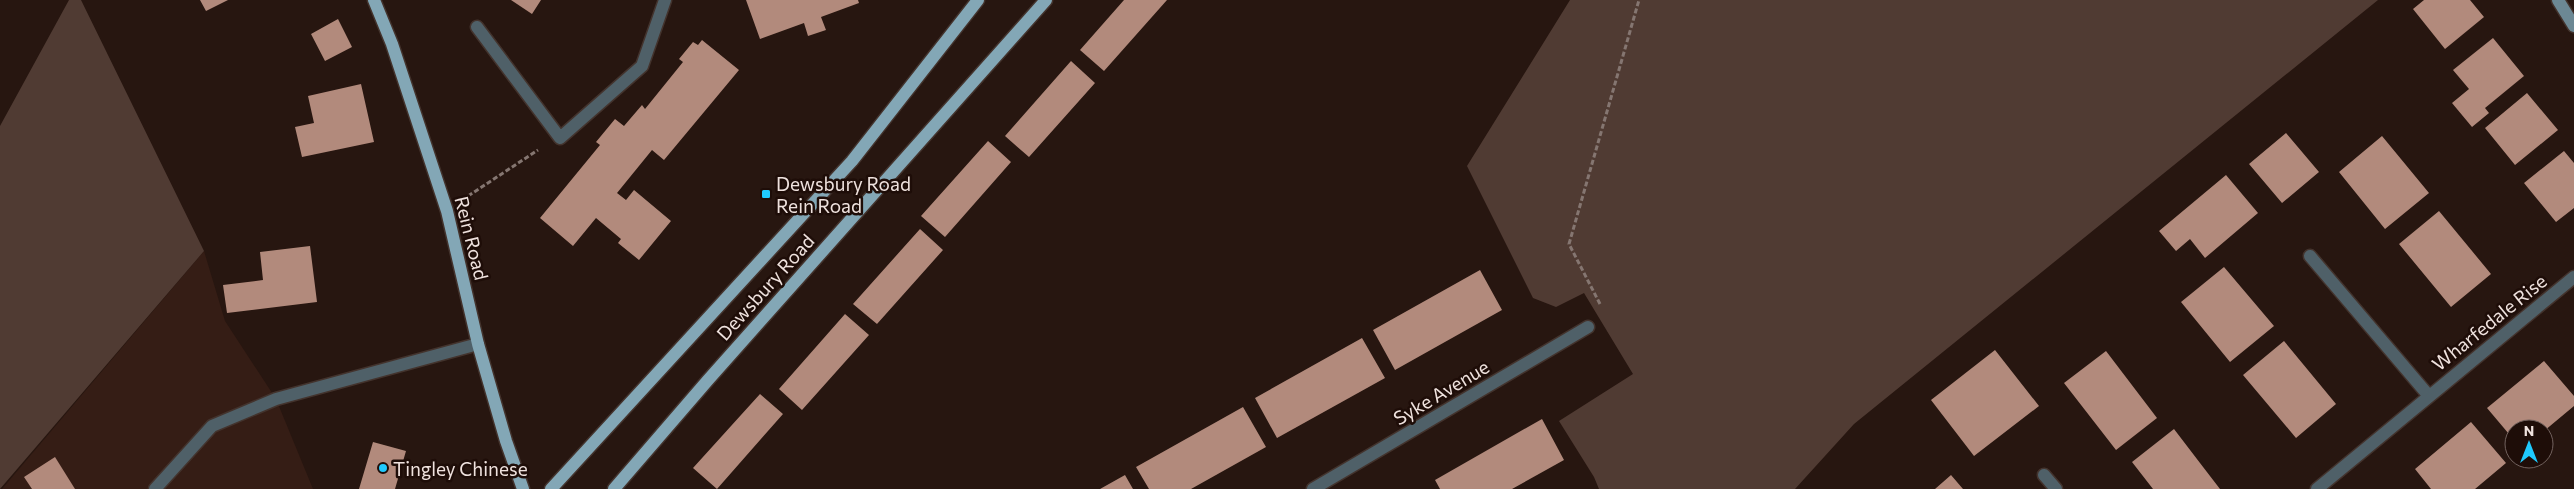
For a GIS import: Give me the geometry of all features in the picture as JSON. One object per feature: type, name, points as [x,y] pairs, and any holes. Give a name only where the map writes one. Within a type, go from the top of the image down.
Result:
[{"type":"main road","name":"Rein Road","points":[[374,0],[392,44],[447,210],[478,344],[506,441],[523,489]]},
{"type":"main road","name":"Dewsbury Road","points":[[551,489],[852,162],[978,0]]},
{"type":"main road","name":"Dewsbury Road","points":[[614,489],[708,380],[1046,0]]},
{"type":"street","points":[[477,28],[560,138],[642,66],[666,0]]},
{"type":"street","points":[[2558,0],[2574,26]]},
{"type":"street","name":"Wharfedale Rise","points":[[2310,256],[2429,396]]},
{"type":"street","name":"Wharfedale Rise","points":[[2317,489],[2574,277]]},
{"type":"street","name":"Syke Avenue","points":[[1313,489],[1588,327]]},
{"type":"street","points":[[155,489],[212,426],[276,399],[478,344]]},
{"type":"street","points":[[2044,475],[2056,489]]},
{"type":"path","points":[[1588,327],[1609,320],[1569,244],[1639,0]]},
{"type":"path","points":[[447,210],[530,154],[560,138]]},
{"type":"shaded area","points":[[69,0],[81,0],[204,251],[0,489],[0,126]]},
{"type":"shaded area","points":[[1570,0],[2378,0],[1854,424],[1795,489],[1599,489],[1594,477],[1559,421],[1633,374],[1584,293],[1556,307],[1533,298],[1467,166]]},
{"type":"shaded area","points":[[204,251],[225,321],[276,399],[313,489],[2,489]]},
{"type":"building","points":[[200,0],[228,0],[206,11]]},
{"type":"building","points":[[511,0],[541,0],[532,14]]},
{"type":"building","points":[[746,0],[858,0],[859,3],[821,17],[826,30],[808,36],[804,23],[760,39]]},
{"type":"building","points":[[1124,0],[1167,0],[1104,71],[1080,50]]},
{"type":"building","points":[[2424,0],[2470,0],[2484,17],[2445,49],[2413,9]]},
{"type":"building","points":[[338,19],[352,47],[325,61],[311,34]]},
{"type":"building","points":[[2493,38],[2524,76],[2485,108],[2489,113],[2472,127],[2452,103],[2469,89],[2453,70]]},
{"type":"building","points":[[702,40],[739,70],[664,160],[652,150],[617,193],[626,200],[634,190],[671,221],[639,260],[618,243],[621,239],[596,218],[573,246],[540,218],[600,145],[596,142],[615,119],[624,126],[642,105],[645,109],[683,62],[679,59],[693,42],[698,45]]},
{"type":"building","points":[[1071,61],[1095,83],[1029,157],[1005,136]]},
{"type":"building","points":[[361,84],[374,142],[302,157],[295,127],[314,123],[308,96]]},
{"type":"building","points":[[2527,93],[2558,130],[2515,165],[2485,128]]},
{"type":"building","points":[[2286,133],[2319,172],[2282,203],[2249,164]]},
{"type":"building","points":[[2382,136],[2429,193],[2385,229],[2339,172]]},
{"type":"building","points":[[988,141],[1011,162],[945,237],[921,216]]},
{"type":"building","points":[[2564,151],[2574,163],[2574,208],[2556,222],[2524,183]]},
{"type":"building","points":[[2226,175],[2258,213],[2205,258],[2190,239],[2176,251],[2159,231]]},
{"type":"building","points":[[2439,211],[2491,274],[2451,307],[2399,244]]},
{"type":"building","points":[[920,229],[943,250],[877,324],[853,304]]},
{"type":"building","points":[[310,246],[317,302],[227,313],[223,285],[263,280],[260,252]]},
{"type":"building","points":[[2224,267],[2274,326],[2230,362],[2181,302]]},
{"type":"building","points":[[1480,270],[1502,310],[1395,370],[1373,330]]},
{"type":"building","points":[[845,314],[869,335],[802,410],[779,389]]},
{"type":"building","points":[[1362,338],[1385,378],[1277,438],[1255,398]]},
{"type":"building","points":[[2284,341],[2336,404],[2296,438],[2243,375]]},
{"type":"building","points":[[1995,350],[2039,406],[1974,456],[1931,400]]},
{"type":"building","points":[[2106,351],[2157,418],[2116,450],[2064,383]]},
{"type":"building","points":[[2544,361],[2574,396],[2574,406],[2554,423],[2554,419],[2504,419],[2504,428],[2487,408]]},
{"type":"building","points":[[760,394],[783,414],[717,489],[693,468]]},
{"type":"building","points":[[1243,407],[1266,447],[1191,489],[1149,489],[1136,467]]},
{"type":"building","points":[[1542,419],[1564,460],[1512,489],[1440,489],[1435,480]]},
{"type":"building","points":[[2471,422],[2504,461],[2504,465],[2475,489],[2431,489],[2415,469]]},
{"type":"building","points":[[2174,429],[2220,489],[2153,489],[2132,462]]},
{"type":"building","name":"Tingley Chinese","points":[[373,442],[406,451],[395,489],[359,489]]},
{"type":"building","points":[[55,457],[75,489],[32,489],[24,477]]},
{"type":"building","points":[[1125,475],[1133,489],[1100,489]]},
{"type":"building","points":[[1951,475],[1963,489],[1935,489]]},
{"type":"place","name":"Dewsbury Road Rein Road","points":[[766,194]]},
{"type":"place","name":"Tingley Chinese","points":[[383,468]]}]
